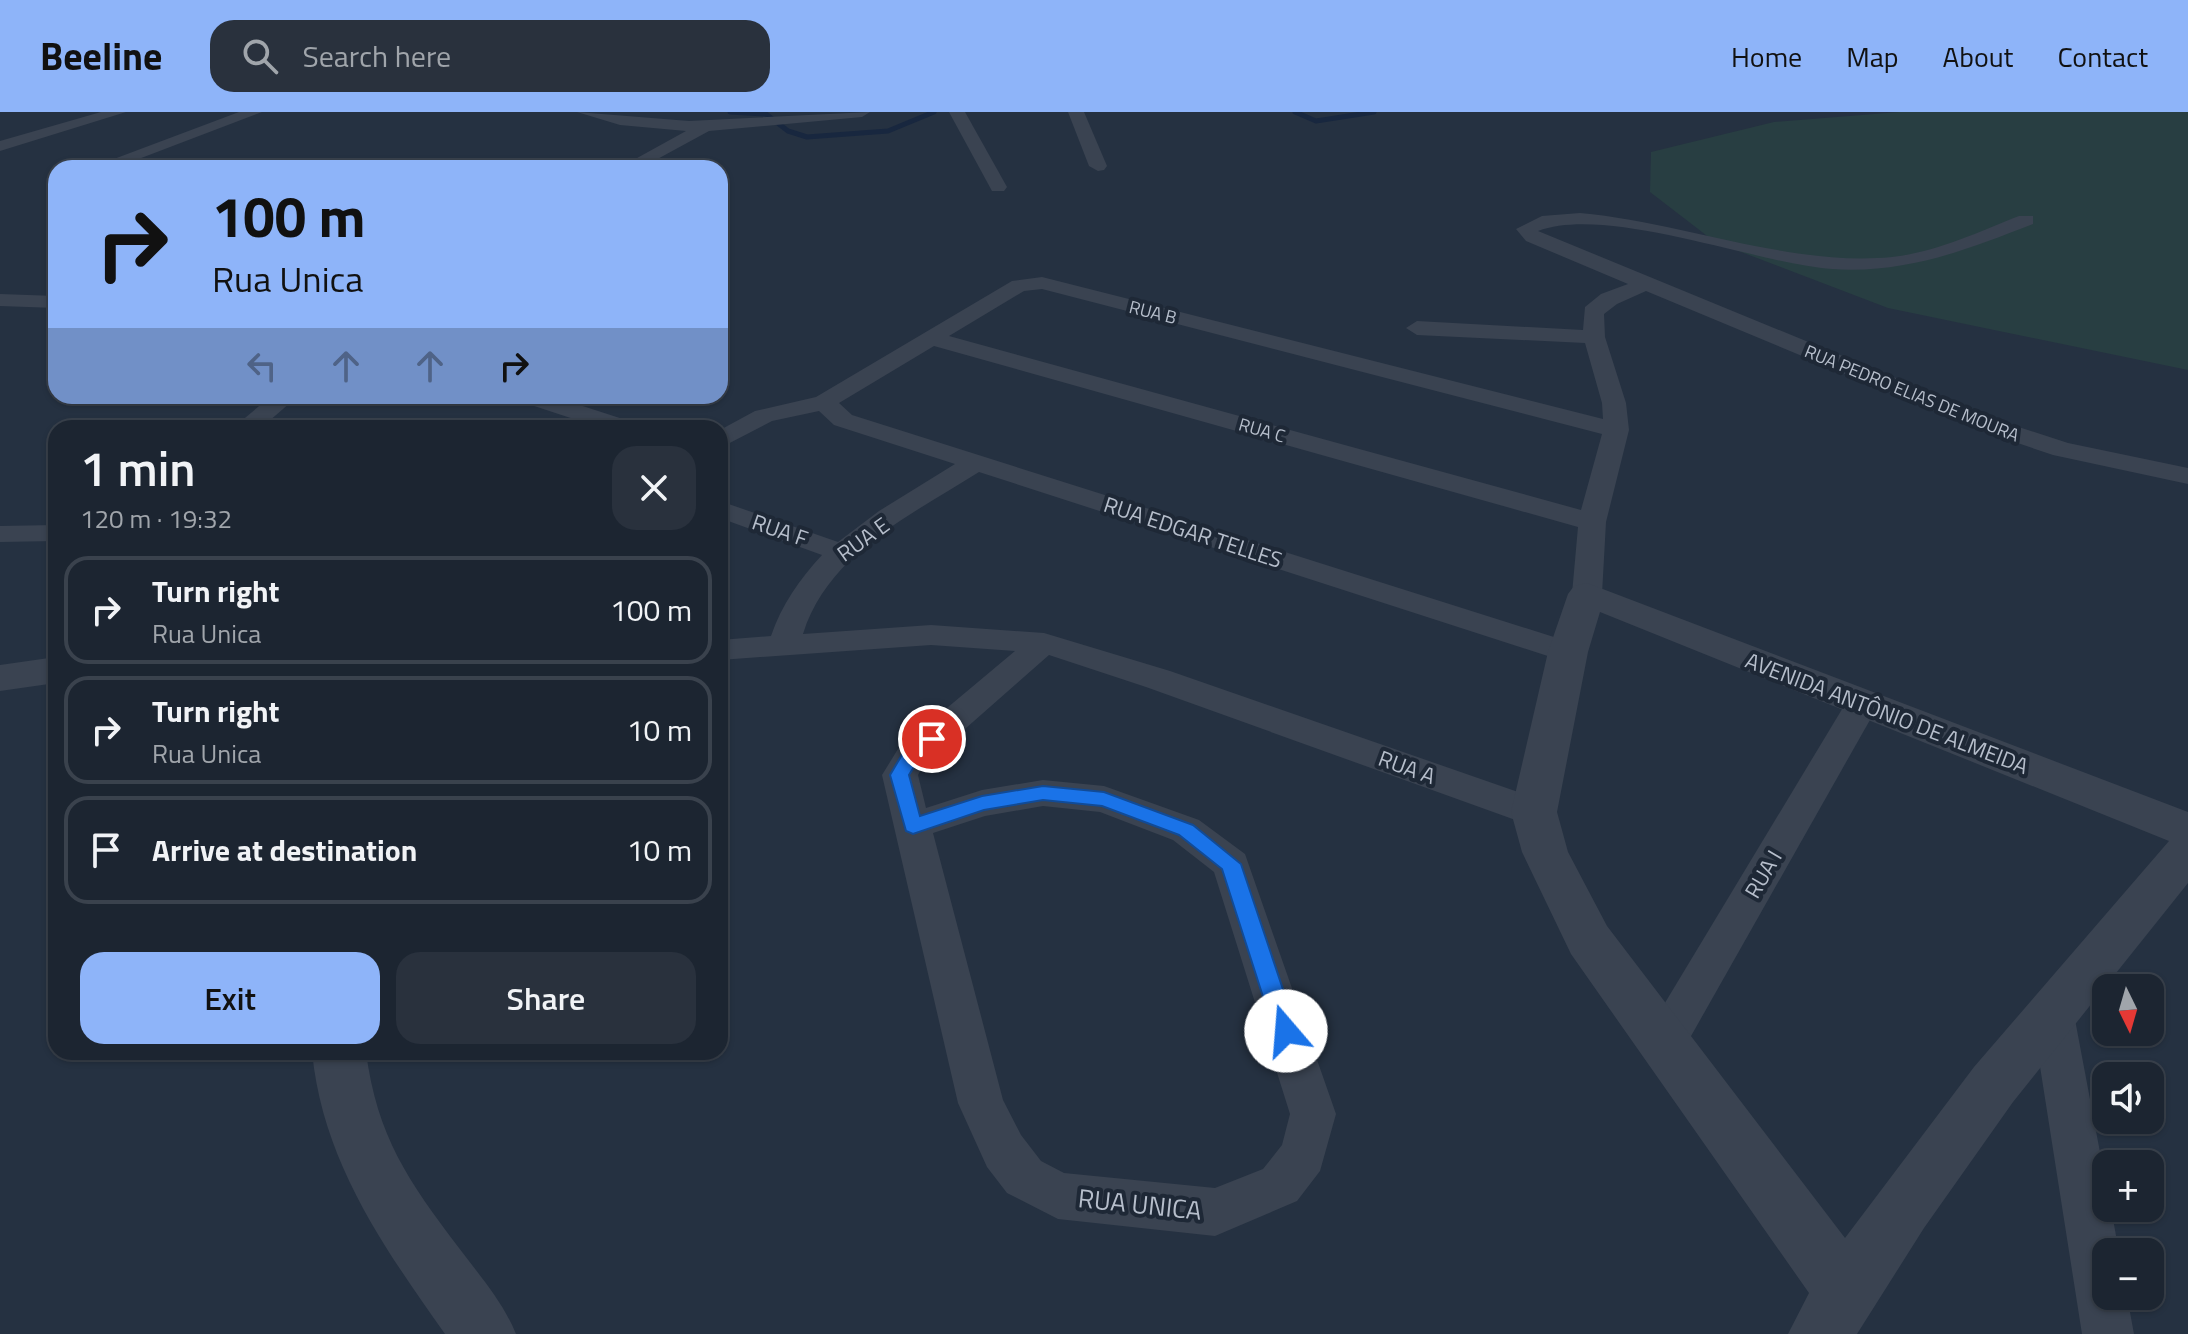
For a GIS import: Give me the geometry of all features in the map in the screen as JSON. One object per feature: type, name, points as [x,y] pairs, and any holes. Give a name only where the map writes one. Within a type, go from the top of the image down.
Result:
[{"type":"street","points":[[0,146],[118,112]]},
{"type":"street","points":[[121,160],[254,112]]},
{"type":"street","points":[[585,112],[647,125],[703,129],[858,112]]},
{"type":"street","points":[[957,112],[998,187]]},
{"type":"street","points":[[1076,112],[1098,166]]},
{"type":"street","points":[[643,160],[703,129]]},
{"type":"street","name":"RUA PEDRO ELIAS DE MOURA","points":[[2026,220],[1949,249],[1879,264],[1800,259],[1636,223],[1607,221],[1530,226],[1526,229],[1533,237],[1643,285],[1994,427],[2062,450],[2188,476]]},
{"type":"street","name":"RUA B","points":[[728,436],[764,416],[824,402],[1019,285],[1042,283],[1616,430]]},
{"type":"street","points":[[1643,285],[1609,299],[1593,312],[1594,337],[1614,403],[1616,430],[1592,522],[1587,594],[1568,652],[1534,812],[1545,852],[1589,940],[1663,1045],[1833,1312],[2052,1009],[2188,851]]},
{"type":"street","points":[[0,300],[48,302]]},
{"type":"street","points":[[1417,328],[1594,337]]},
{"type":"street","name":"RUA C","points":[[931,338],[1592,522]]},
{"type":"street","name":"RUA EDGAR TELLES","points":[[824,402],[843,420],[1568,652]]},
{"type":"street","points":[[256,420],[276,404]]},
{"type":"street","points":[[552,404],[602,420]]},
{"type":"street","name":"RUA E","points":[[785,643],[789,617],[801,595],[840,552],[976,463]]},
{"type":"street","name":"RUA F","points":[[728,512],[840,552]]},
{"type":"street","points":[[0,534],[48,533]]},
{"type":"street","name":"AVENIDA ANTÔNIO DE ALMEIDA","points":[[1587,594],[2188,830]]},
{"type":"street","name":"RUA A","points":[[728,649],[931,635],[1044,643],[1158,679],[1534,812]]},
{"type":"street","name":"RUA UNICA","points":[[913,826],[982,803],[1043,793],[1104,799],[1186,830],[1231,864],[1313,1114],[1303,1155],[1280,1185],[1215,1212],[1058,1196],[1024,1177],[1004,1151],[981,1103],[900,775],[910,758],[1044,643]]},
{"type":"street","points":[[0,678],[48,671]]},
{"type":"street","name":"RUA I","points":[[1663,1045],[1862,704]]},
{"type":"street","points":[[2052,1009],[2108,1334]]},
{"type":"street","points":[[339,1060],[340,1084],[372,1176],[484,1334]]},
{"type":"green space","points":[[1899,112],[2188,112],[2188,370],[1888,308],[1715,242],[1650,192],[1651,152],[1774,122]]},
{"type":"waterway","points":[[730,112],[766,114],[788,131],[807,137],[888,131],[934,112]]},
{"type":"waterway","points":[[1295,112],[1316,121],[1374,112]]},
{"type":"route","points":[[932,739],[910,758],[900,775],[901,792],[913,826],[982,803],[1043,793],[1104,799],[1186,830],[1231,864],[1286,1031]]}]
